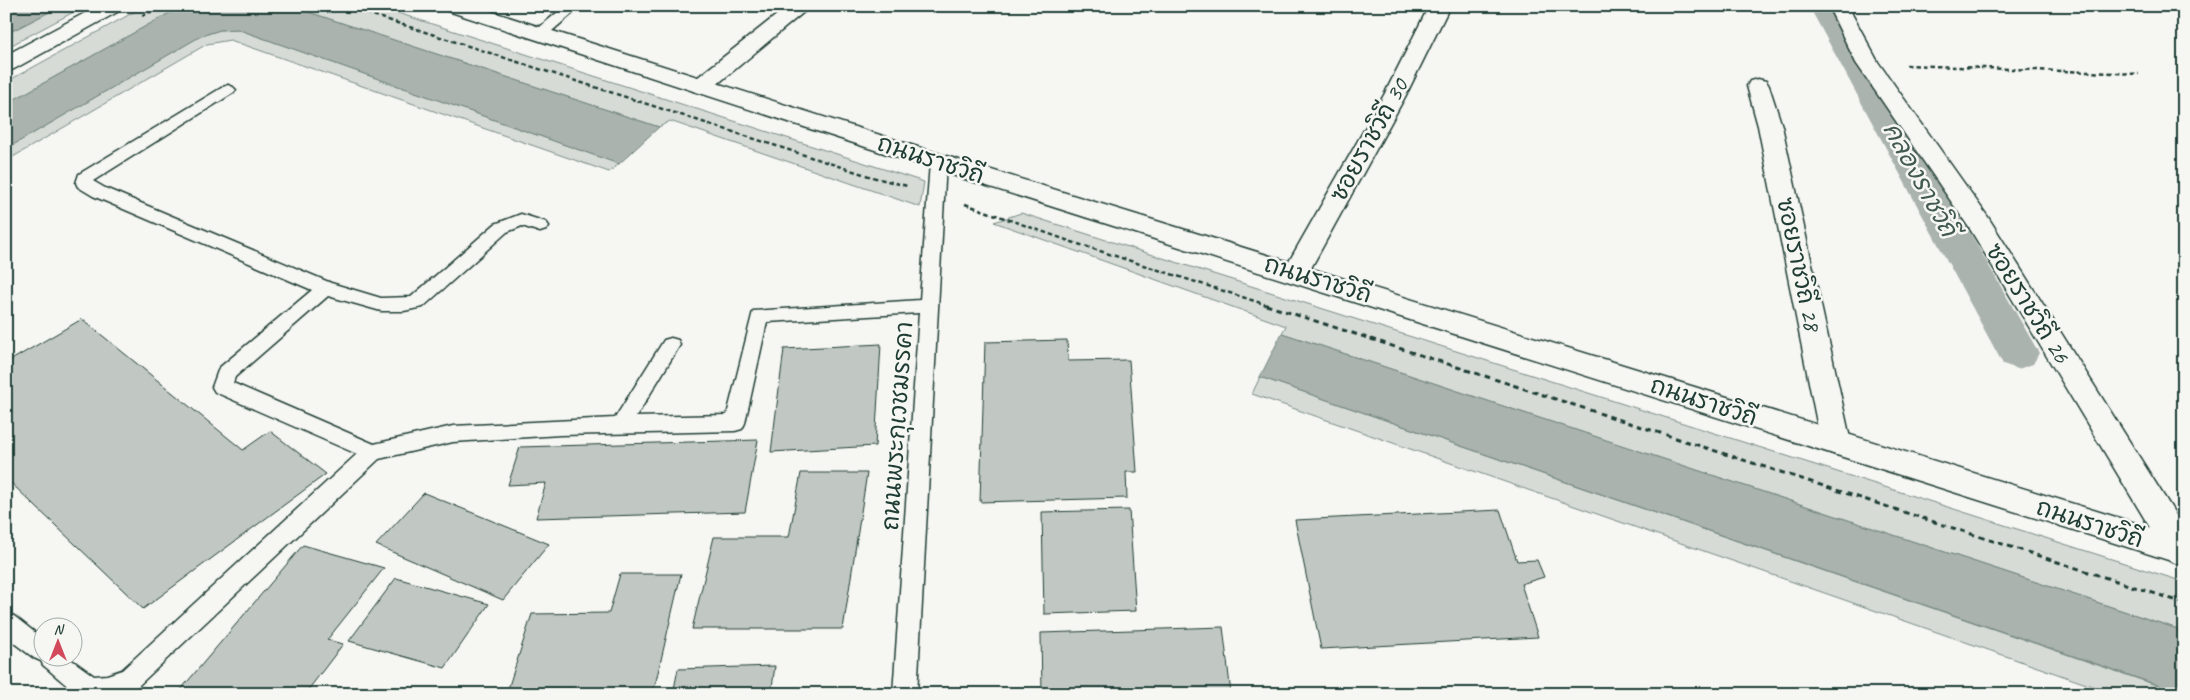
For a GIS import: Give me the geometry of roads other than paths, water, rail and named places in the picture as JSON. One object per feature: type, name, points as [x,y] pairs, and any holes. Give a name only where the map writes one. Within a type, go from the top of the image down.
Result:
[{"type":"street","points":[[6,64],[114,6]]},
{"type":"street","name":"ถนนราชวิถี","points":[[452,6],[938,162],[1296,272],[2182,552]]},
{"type":"street","points":[[701,86],[801,6]]},
{"type":"street","name":"ซอยราชวิถี 30","points":[[1296,272],[1395,95],[1440,6]]},
{"type":"street","name":"ซอยราชวิถี 26","points":[[1843,6],[1842,14],[1868,63],[1979,224],[2182,552]]},
{"type":"street","name":"ซอยราชวิถี 28","points":[[1758,86],[1770,126],[1836,443]]},
{"type":"lane","points":[[540,34],[574,6]]},
{"type":"lane","points":[[228,90],[86,178],[84,183],[99,192],[325,288],[384,306],[401,306],[417,302],[501,228],[521,220],[540,226]]},
{"type":"lane","name":"ถนนพระกุเวชมรรคา","points":[[905,694],[938,162]]},
{"type":"lane","points":[[325,288],[226,373],[222,387],[373,452]]},
{"type":"lane","points":[[64,668],[90,687],[107,686],[129,679],[373,452],[453,434],[735,423],[760,316],[929,306]]},
{"type":"lane","points":[[620,426],[671,345]]},
{"type":"lane","points":[[6,623],[32,643]]},
{"type":"waterway","name":"คลองราชวิถี","points":[[1824,6],[2018,353]]}]
